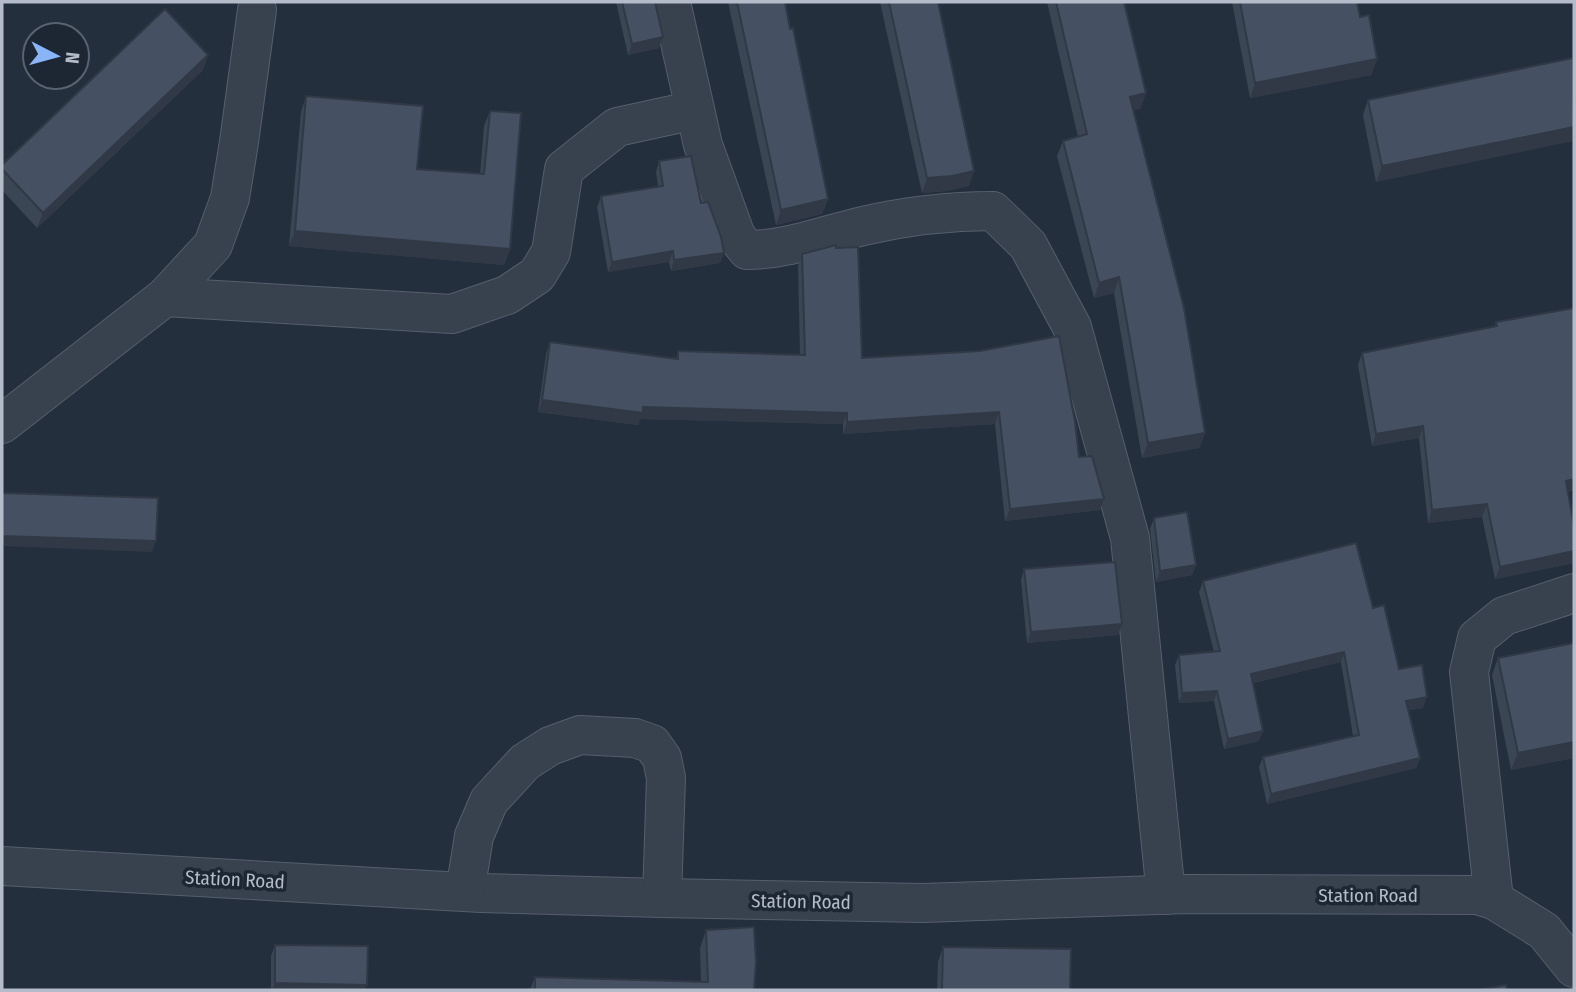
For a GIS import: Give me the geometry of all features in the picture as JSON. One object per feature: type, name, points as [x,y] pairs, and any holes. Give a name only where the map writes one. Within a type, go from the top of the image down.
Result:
[{"type":"street","points":[[671,2],[703,145],[736,236],[747,250],[768,250],[867,225],[947,211],[993,211],[1028,245],[1072,327],[1130,538],[1166,895]]},
{"type":"street","points":[[2,424],[165,297],[213,245],[230,198],[257,10]]},
{"type":"street","points":[[165,297],[452,314],[507,295],[537,275],[551,251],[564,169],[617,127],[695,110]]},
{"type":"street","points":[[1494,900],[1469,671],[1477,638],[1504,616],[1574,593]]},
{"type":"street","points":[[465,892],[474,836],[489,801],[525,762],[550,746],[580,735],[635,738],[652,744],[662,758],[666,778],[662,898]]},
{"type":"street","name":"Station Road","points":[[2,866],[465,892],[662,898],[923,903],[1166,895],[1477,895],[1494,900],[1544,931],[1574,968]]},
{"type":"building","points":[[622,2],[655,2],[663,37],[632,44]]},
{"type":"building","points":[[737,2],[785,2],[790,29],[793,28],[828,199],[781,210]]},
{"type":"building","points":[[889,2],[938,2],[974,171],[927,178]]},
{"type":"building","points":[[1056,2],[1124,2],[1146,93],[1130,97],[1184,308],[1205,433],[1148,443],[1119,277],[1099,283],[1063,141],[1087,134]]},
{"type":"building","points":[[1240,2],[1357,2],[1360,17],[1369,15],[1377,59],[1255,83]]},
{"type":"building","points":[[165,9],[208,55],[43,213],[2,169],[2,165],[79,91],[91,91],[91,80]]},
{"type":"building","points":[[1573,58],[1574,127],[1382,166],[1368,100]]},
{"type":"building","points":[[306,96],[423,106],[417,169],[484,174],[490,111],[521,113],[510,249],[295,231]]},
{"type":"building","points":[[691,156],[701,203],[708,202],[724,253],[674,260],[673,251],[612,262],[601,196],[663,186],[659,161]]},
{"type":"building","points":[[836,245],[836,248],[858,247],[862,358],[980,351],[1059,336],[1079,457],[1092,456],[1104,499],[1010,509],[999,412],[847,422],[847,413],[643,407],[643,413],[542,400],[550,342],[678,359],[678,351],[805,355],[802,254]]},
{"type":"building","points":[[1574,308],[1574,479],[1566,481],[1574,526],[1574,551],[1500,567],[1487,504],[1432,510],[1423,426],[1376,434],[1362,353],[1497,326],[1496,322]]},
{"type":"building","points":[[2,493],[158,498],[156,541],[2,536]]},
{"type":"building","points":[[1187,512],[1196,565],[1160,571],[1154,518]]},
{"type":"building","points":[[1356,543],[1373,608],[1384,605],[1399,669],[1422,665],[1427,697],[1406,701],[1420,758],[1271,794],[1263,757],[1359,735],[1344,652],[1251,674],[1263,731],[1228,739],[1217,691],[1182,693],[1179,655],[1220,651],[1203,581]]},
{"type":"building","points":[[1115,562],[1122,624],[1031,632],[1024,569]]},
{"type":"building","points":[[1574,643],[1574,742],[1518,753],[1498,658]]},
{"type":"building","points":[[754,927],[754,990],[535,990],[535,977],[708,982],[706,930]]},
{"type":"building","points":[[275,945],[368,946],[367,985],[275,983]]},
{"type":"building","points":[[943,947],[1071,949],[1070,990],[942,990]]},
{"type":"building","points":[[1506,985],[1507,990],[1479,990]]}]
